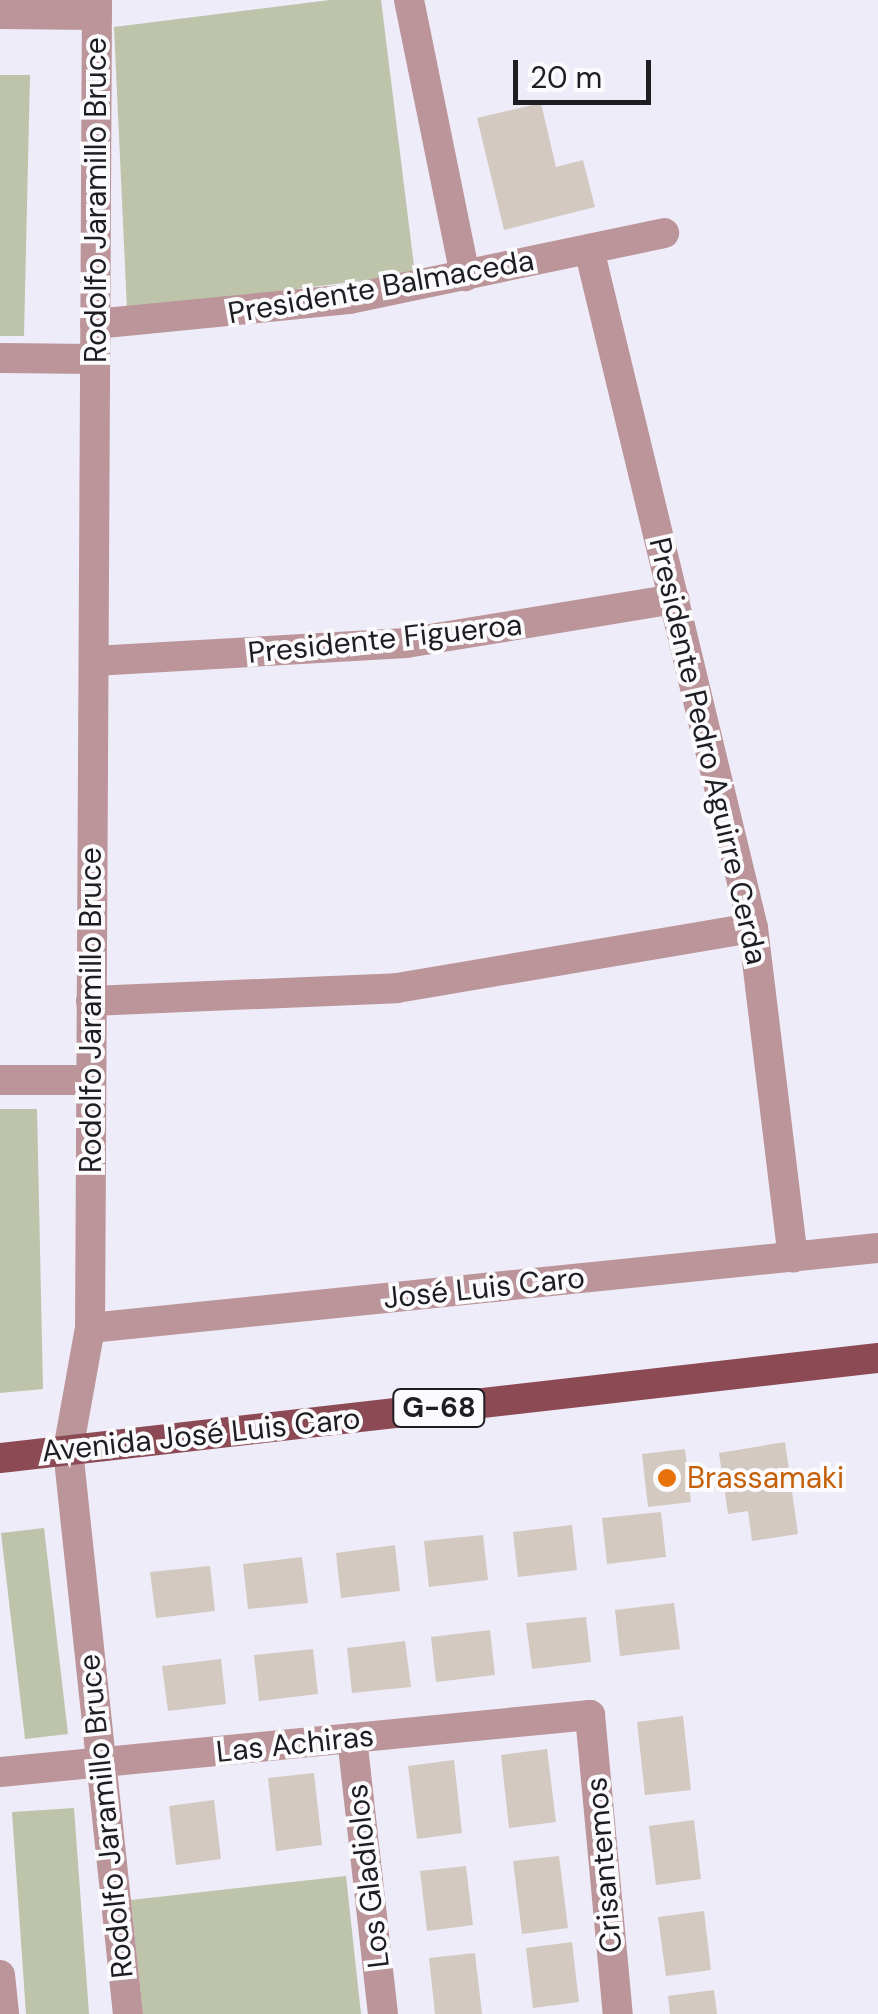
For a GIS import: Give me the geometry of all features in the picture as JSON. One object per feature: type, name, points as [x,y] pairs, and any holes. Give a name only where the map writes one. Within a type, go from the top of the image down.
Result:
[{"type":"main road","name":"Avenida José Luis Caro","points":[[0,1458],[878,1358]]},
{"type":"street","points":[[409,0],[465,276]]},
{"type":"street","points":[[0,14],[97,7]]},
{"type":"street","name":"Rodolfo Jaramillo Bruce","points":[[97,7],[90,1328],[68,1450],[128,2014]]},
{"type":"street","name":"Presidente Balmaceda","points":[[95,324],[261,313],[465,276],[664,233]]},
{"type":"street","name":"Presidente Pedro Aguirre Cerda","points":[[589,249],[752,928],[793,1258]]},
{"type":"street","points":[[0,358],[95,359]]},
{"type":"street","name":"Presidente Figueroa","points":[[94,661],[406,642],[674,599]]},
{"type":"street","points":[[91,1001],[397,988],[752,928]]},
{"type":"street","points":[[0,1080],[91,1080]]},
{"type":"street","name":"José Luis Caro","points":[[90,1328],[878,1248]]},
{"type":"street","name":"Las Achiras","points":[[0,1772],[590,1715]]},
{"type":"street","name":"Crisantemos","points":[[590,1715],[618,2014]]},
{"type":"street","name":"Los Gladiolos","points":[[352,1738],[383,2014]]},
{"type":"street","points":[[0,1975],[4,2014]]},
{"type":"green space","points":[[330,0],[381,0],[415,274],[127,310],[114,27]]},
{"type":"green space","points":[[0,75],[30,75],[24,336],[0,336]]},
{"type":"green space","points":[[0,1109],[37,1109],[43,1389],[0,1393]]},
{"type":"green space","points":[[44,1528],[68,1734],[25,1739],[1,1533]]},
{"type":"green space","points":[[74,1808],[89,2014],[26,2014],[12,1812]]},
{"type":"green space","points":[[346,1876],[361,2014],[143,2014],[131,1900]]},
{"type":"building","points":[[541,103],[556,167],[583,160],[595,207],[504,230],[477,118]]},
{"type":"building","points":[[785,1442],[798,1534],[752,1541],[748,1511],[728,1514],[719,1453]]},
{"type":"building","name":"Brassamaki","points":[[685,1449],[691,1502],[648,1507],[642,1454]]},
{"type":"building","points":[[661,1512],[666,1557],[607,1564],[602,1518]]},
{"type":"building","points":[[572,1525],[577,1570],[518,1577],[513,1532]]},
{"type":"building","points":[[483,1535],[488,1580],[429,1587],[424,1541]]},
{"type":"building","points":[[395,1545],[400,1591],[341,1598],[336,1553]]},
{"type":"building","points":[[302,1557],[308,1603],[248,1609],[243,1564]]},
{"type":"building","points":[[210,1566],[215,1611],[156,1618],[150,1572]]},
{"type":"building","points":[[674,1603],[680,1649],[620,1656],[615,1610]]},
{"type":"building","points":[[586,1617],[591,1662],[532,1669],[526,1623]]},
{"type":"building","points":[[490,1630],[495,1675],[436,1682],[431,1637]]},
{"type":"building","points":[[405,1641],[411,1687],[352,1693],[347,1648]]},
{"type":"building","points":[[313,1649],[318,1694],[259,1701],[254,1655]]},
{"type":"building","points":[[221,1659],[226,1704],[168,1711],[162,1666]]},
{"type":"building","points":[[683,1716],[691,1790],[645,1795],[637,1722]]},
{"type":"building","points":[[547,1749],[556,1822],[509,1828],[501,1755]]},
{"type":"building","points":[[454,1760],[462,1833],[417,1839],[408,1766]]},
{"type":"building","points":[[314,1773],[322,1845],[276,1851],[268,1778]]},
{"type":"building","points":[[214,1800],[221,1859],[176,1865],[169,1806]]},
{"type":"building","points":[[694,1820],[701,1879],[656,1885],[649,1826]]},
{"type":"building","points":[[559,1856],[568,1928],[522,1934],[513,1861]]},
{"type":"building","points":[[466,1866],[473,1925],[427,1931],[420,1871]]},
{"type":"building","points":[[704,1911],[711,1970],[666,1976],[658,1917]]},
{"type":"building","points":[[572,1942],[579,2002],[533,2008],[526,1948]]},
{"type":"building","points":[[475,1953],[482,2014],[435,2014],[429,1958]]},
{"type":"building","points":[[714,1990],[717,2014],[670,2014],[668,1996]]},
{"type":"place","name":"Brassamaki","points":[[667,1478]]}]
